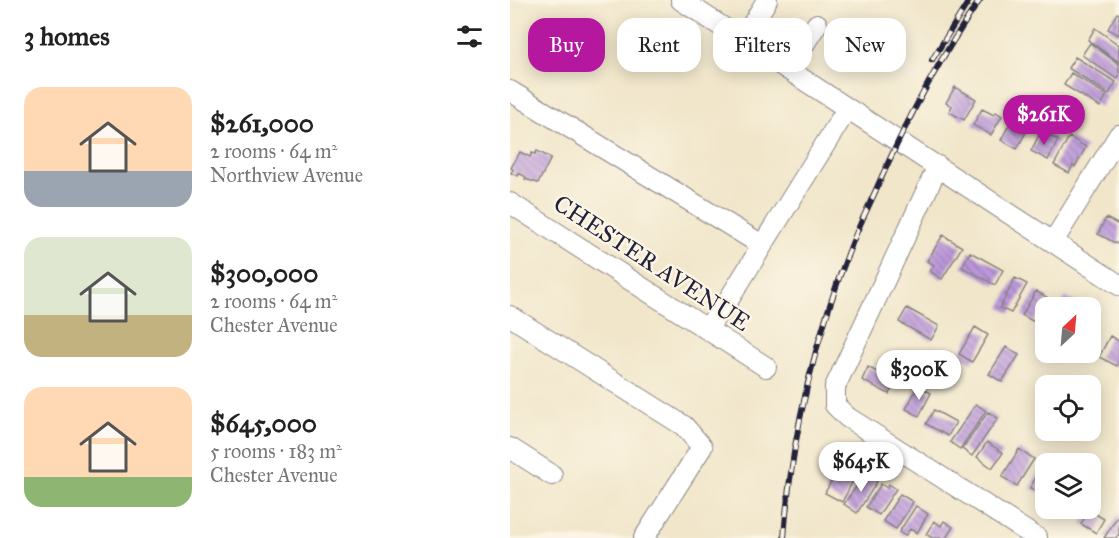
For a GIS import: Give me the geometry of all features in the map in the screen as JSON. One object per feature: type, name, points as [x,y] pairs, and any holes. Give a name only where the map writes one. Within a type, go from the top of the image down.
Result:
[{"type":"street","points":[[681,0],[713,21]]},
{"type":"street","points":[[756,18],[766,0]]},
{"type":"street","points":[[812,32],[817,24]]},
{"type":"street","points":[[792,72],[1119,285]]},
{"type":"street","points":[[510,91],[762,245]]},
{"type":"street","points":[[706,329],[726,304],[847,109]]},
{"type":"street","points":[[1053,242],[1119,135]]},
{"type":"street","points":[[938,166],[835,387],[835,405],[847,417],[1014,532],[1037,538]]},
{"type":"street","name":"CHESTER AVENUE","points":[[510,202],[766,367]]},
{"type":"street","points":[[510,316],[684,426],[702,447],[644,538]]},
{"type":"street","points":[[510,448],[552,475]]},
{"type":"building","points":[[1117,13],[1119,14],[1119,35],[1108,29]]},
{"type":"building","points":[[1095,28],[1119,45],[1119,62],[1088,40]]},
{"type":"building","points":[[1090,43],[1119,64],[1117,79],[1082,55]]},
{"type":"building","points":[[1075,57],[1116,82],[1109,94],[1068,68]]},
{"type":"building","points":[[1071,73],[1107,95],[1100,107],[1064,85]]},
{"type":"building","points":[[955,87],[976,99],[964,120],[949,112],[952,106],[946,103]]},
{"type":"building","points":[[982,109],[1002,116],[991,135],[973,125]]},
{"type":"building","points":[[1011,121],[1027,130],[1017,149],[1001,140]]},
{"type":"building","points":[[1041,131],[1058,140],[1048,160],[1031,151]]},
{"type":"building","points":[[1069,137],[1086,147],[1069,173],[1054,165]]},
{"type":"building","points":[[537,151],[551,158],[538,183],[525,179],[526,177],[519,173],[518,176],[511,173],[513,169],[511,168],[520,152],[530,157]]},
{"type":"building","points":[[1106,218],[1119,225],[1119,245],[1098,234]]},
{"type":"building","points":[[943,235],[962,247],[942,279],[930,271],[934,265],[927,261]]},
{"type":"building","points":[[970,252],[1003,270],[995,285],[962,267]]},
{"type":"building","points":[[1015,278],[1027,284],[1011,313],[1000,308]]},
{"type":"building","points":[[1036,291],[1046,297],[1035,297],[1034,322],[1022,315]]},
{"type":"building","points":[[907,308],[939,326],[931,340],[899,322]]},
{"type":"building","points":[[975,327],[988,335],[972,362],[959,354]]},
{"type":"building","points":[[1110,336],[1119,341],[1117,366],[1101,358],[1101,353]]},
{"type":"building","points":[[1006,347],[1019,355],[1002,382],[989,374]]},
{"type":"building","points":[[868,367],[895,382],[889,394],[862,380]]},
{"type":"building","points":[[918,386],[931,393],[919,416],[906,409]]},
{"type":"building","points":[[976,404],[986,411],[960,449],[950,442]]},
{"type":"building","points":[[934,410],[956,422],[948,436],[926,424]]},
{"type":"building","points":[[988,412],[998,418],[972,456],[962,449]]},
{"type":"building","points":[[987,442],[1003,453],[992,468],[977,457]]},
{"type":"building","points":[[1019,449],[1034,459],[1017,486],[1002,477]]},
{"type":"building","points":[[842,461],[859,469],[842,502],[825,493]]},
{"type":"building","points":[[865,474],[877,482],[857,513],[844,504]]},
{"type":"building","points":[[1035,479],[1035,490],[1030,488]]},
{"type":"building","points":[[881,484],[887,488],[889,484],[896,489],[879,515],[866,507]]},
{"type":"building","points":[[900,494],[913,502],[896,529],[883,521]]},
{"type":"building","points":[[916,506],[928,514],[917,533],[910,529],[905,536],[899,532]]},
{"type":"building","points":[[1119,514],[1119,534],[1116,538],[1104,538]]},
{"type":"building","points":[[1084,519],[1104,519],[1096,533],[1081,524]]},
{"type":"building","points":[[934,521],[941,526],[944,521],[953,527],[946,538],[932,538],[926,534]]},
{"type":"railway","points":[[784,538],[787,501],[799,426],[816,353],[838,281],[857,230],[913,112],[951,44],[980,0]]},
{"type":"railway","points":[[932,60],[967,4]]}]
